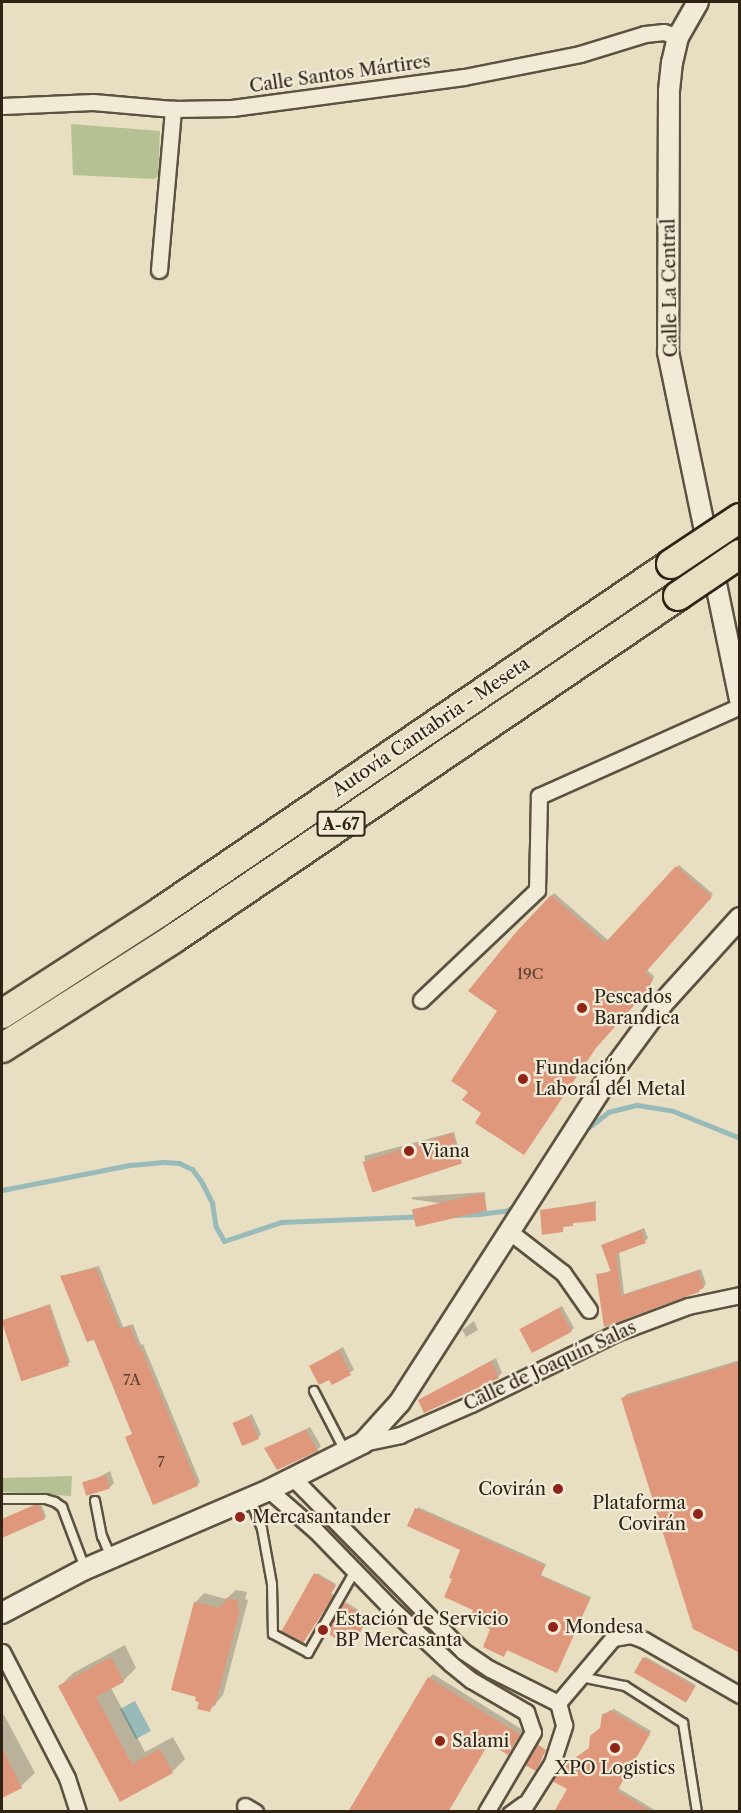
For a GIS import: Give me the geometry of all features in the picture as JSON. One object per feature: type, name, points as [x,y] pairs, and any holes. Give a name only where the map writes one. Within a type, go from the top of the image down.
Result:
[{"type":"highway","name":"Autovía Cantabria - Meseta","points":[[2,1014],[55,981],[740,518]]},
{"type":"highway","name":"Autovía Cantabria - Meseta","points":[[2,1048],[173,939],[740,554]]},
{"type":"highway","points":[[2,1005],[55,981]]},
{"type":"street","name":"Calle La Central","points":[[698,2],[678,37],[672,62],[669,92],[668,352],[719,612],[740,700]]},
{"type":"street","name":"Calle Santos Mártires","points":[[2,106],[93,102],[172,109],[254,105],[453,78],[580,54],[645,34],[664,32],[678,37]]},
{"type":"street","points":[[159,270],[172,109]]},
{"type":"street","points":[[421,1000],[537,890],[539,796],[740,706]]},
{"type":"street","points":[[510,1232],[621,1059],[662,1004],[740,918]]},
{"type":"street","name":"Calle de Joaquín Salas","points":[[2,1613],[85,1569],[269,1490],[363,1443],[400,1402],[510,1232],[563,1273],[589,1310]]},
{"type":"street","name":"Calle de Joaquín Salas","points":[[363,1443],[400,1435],[626,1329],[688,1306],[740,1294]]},
{"type":"street","points":[[293,1478],[463,1652],[490,1669],[558,1703],[564,1725],[552,1763],[521,1812]]},
{"type":"street","points":[[269,1490],[316,1532],[451,1664],[471,1680],[526,1712],[533,1732],[486,1812]]},
{"type":"street","points":[[558,1703],[612,1638],[631,1635],[740,1695]]},
{"type":"street","points":[[2,1652],[67,1778],[78,1812]]},
{"type":"lane","points":[[314,1391],[346,1453]]},
{"type":"lane","points":[[2,1498],[45,1499],[55,1502],[62,1508],[85,1569]]},
{"type":"lane","points":[[250,1498],[262,1529],[272,1584],[273,1634],[308,1653],[355,1571]]},
{"type":"lane","points":[[95,1501],[102,1536],[111,1557]]},
{"type":"lane","points":[[579,1676],[625,1686],[683,1723],[697,1812]]},
{"type":"lane","points":[[496,1812],[504,1781]]},
{"type":"lane","points":[[508,1812],[531,1797]]},
{"type":"green space","points":[[71,124],[160,131],[158,177],[154,179],[73,175]]},
{"type":"green space","points":[[72,1476],[71,1496],[2,1492],[2,1478]]},
{"type":"water","points":[[135,1701],[151,1731],[136,1739],[120,1709]]},
{"type":"building","points":[[676,866],[712,897],[645,973],[653,979],[648,990],[596,1048],[524,1155],[475,1123],[481,1113],[462,1100],[468,1092],[451,1081],[497,1011],[468,991],[517,931],[551,895],[605,943]]},
{"type":"building","name":"Viana","points":[[452,1133],[462,1163],[372,1192],[363,1162]]},
{"type":"building","points":[[483,1193],[487,1211],[416,1227],[412,1209]]},
{"type":"building","points":[[595,1202],[596,1221],[573,1223],[573,1226],[563,1227],[563,1232],[542,1235],[540,1210]]},
{"type":"building","points":[[641,1230],[646,1243],[616,1254],[621,1296],[698,1271],[704,1288],[699,1292],[604,1327],[596,1274],[611,1272],[601,1245]]},
{"type":"building","points":[[96,1268],[120,1329],[130,1326],[138,1347],[140,1346],[198,1486],[153,1505],[125,1437],[132,1434],[94,1340],[87,1342],[60,1276]]},
{"type":"building","points":[[49,1305],[69,1366],[21,1381],[2,1320]]},
{"type":"building","points":[[559,1308],[572,1332],[532,1353],[519,1329]]},
{"type":"building","points":[[339,1350],[351,1375],[332,1385],[329,1380],[319,1385],[309,1366]]},
{"type":"building","points":[[491,1361],[499,1378],[424,1413],[418,1400]]},
{"type":"building","name":"Plataforma Covirán","points":[[740,1362],[740,1653],[693,1629],[621,1398]]},
{"type":"building","points":[[249,1416],[259,1439],[242,1446],[232,1423]]},
{"type":"building","points":[[306,1430],[318,1451],[277,1470],[264,1448]]},
{"type":"building","points":[[106,1475],[110,1488],[86,1496],[82,1482]]},
{"type":"building","points":[[39,1505],[45,1519],[2,1538],[2,1519]]},
{"type":"building","points":[[415,1508],[545,1566],[540,1576],[590,1599],[557,1673],[507,1650],[504,1657],[483,1647],[490,1629],[469,1619],[473,1610],[444,1597],[460,1550],[407,1526]]},
{"type":"building","points":[[314,1573],[336,1586],[330,1595],[333,1597],[303,1643],[281,1632]]},
{"type":"building","points":[[226,1598],[239,1601],[237,1608],[240,1609],[215,1706],[212,1705],[210,1712],[197,1709],[199,1702],[195,1701],[196,1697],[171,1690],[194,1602],[219,1608],[220,1604],[224,1605]]},
{"type":"building","points":[[344,1603],[368,1619],[349,1647],[325,1631]]},
{"type":"building","points":[[111,1657],[124,1682],[96,1697],[132,1764],[160,1749],[173,1773],[120,1802],[58,1686]]},
{"type":"building","points":[[643,1657],[695,1687],[686,1703],[634,1673]]},
{"type":"building","name":"Salami","points":[[428,1677],[520,1735],[508,1755],[489,1743],[448,1812],[348,1812]]},
{"type":"building","points":[[610,1710],[650,1734],[617,1791],[652,1812],[554,1812],[567,1789],[552,1781],[563,1760],[568,1763],[589,1748],[590,1736],[600,1728],[602,1714],[607,1714]]},
{"type":"building","points":[[537,1744],[546,1750],[536,1771],[525,1765]]},
{"type":"building","points":[[2,1748],[22,1788],[2,1798]]},
{"type":"waterway","points":[[584,1131],[608,1112],[637,1105],[673,1111],[740,1138]]},
{"type":"waterway","points":[[2,1190],[130,1165],[179,1163],[192,1169],[201,1181],[212,1203],[216,1227],[224,1241],[281,1222],[479,1214],[505,1211],[518,1205]]},
{"type":"place","name":"Pescados Barandica","points":[[582,1008]]},
{"type":"place","name":"Fundación Laboral del Metal","points":[[523,1079]]},
{"type":"place","name":"Viana","points":[[409,1151]]},
{"type":"place","name":"Covirán","points":[[558,1489]]},
{"type":"place","name":"Plataforma Covirán","points":[[698,1514]]},
{"type":"place","name":"Mercasantander","points":[[240,1517]]},
{"type":"place","name":"Mondesa","points":[[553,1627]]},
{"type":"place","name":"Estación de Servicio BP Mercasanta","points":[[323,1630]]},
{"type":"place","name":"Salami","points":[[440,1741]]},
{"type":"place","name":"XPO Logistics","points":[[615,1748]]}]
